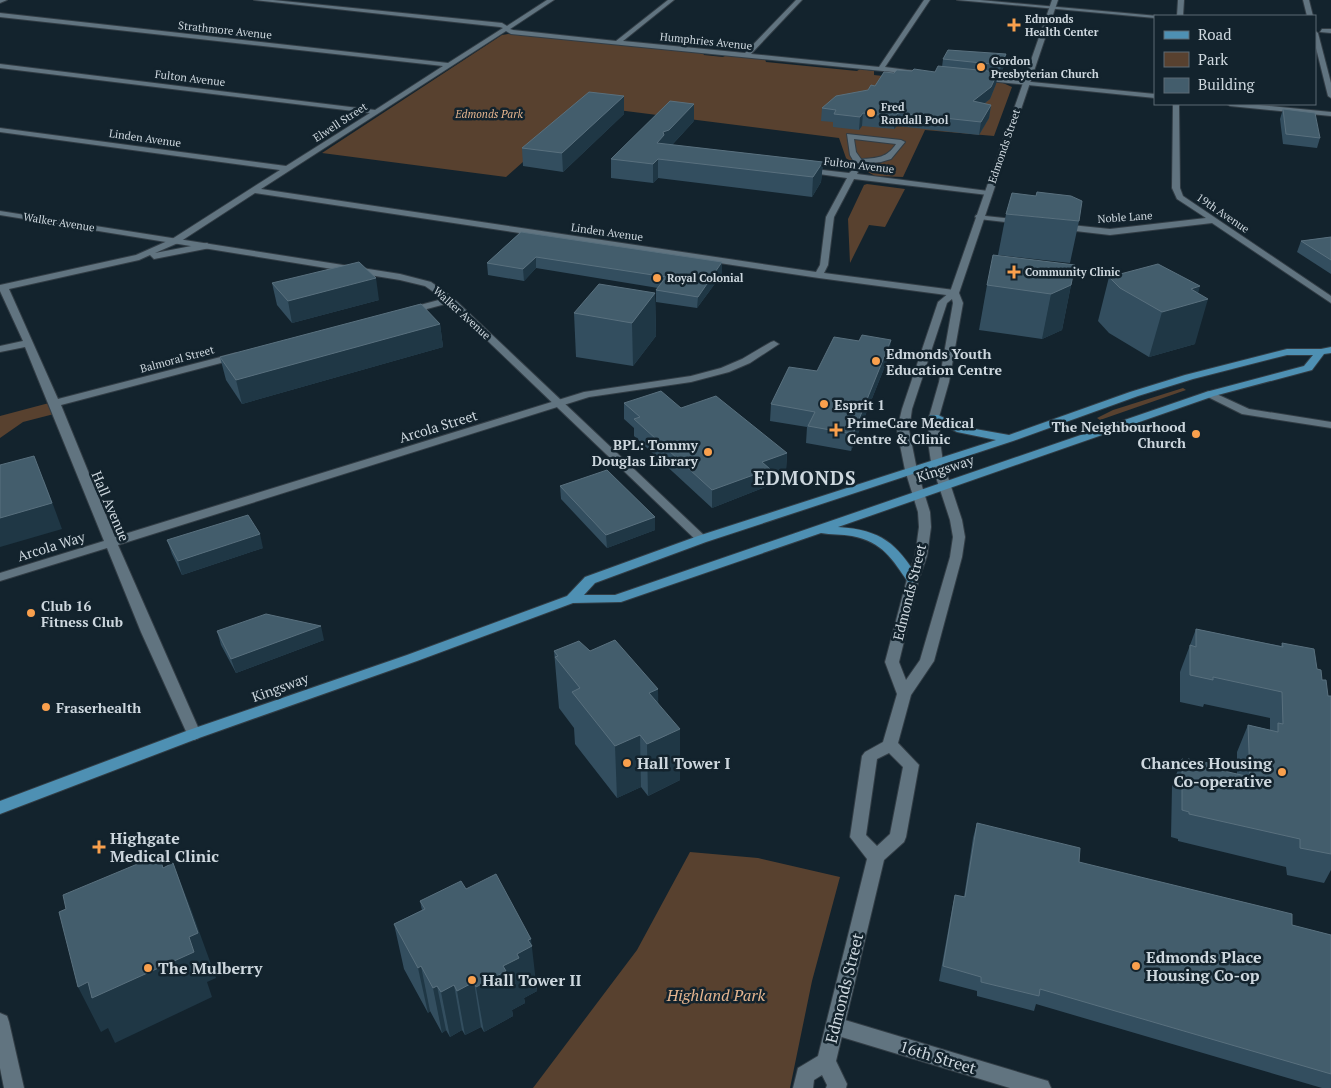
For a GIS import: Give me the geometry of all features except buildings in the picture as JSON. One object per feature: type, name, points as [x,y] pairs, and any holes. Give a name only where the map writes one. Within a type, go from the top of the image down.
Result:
[{"type":"main road","name":"Kingsway","points":[[0,808],[194,734],[572,599],[616,599],[1210,394],[1308,368],[1326,351]]},
{"type":"main road","name":"Kingsway","points":[[572,599],[590,580],[702,539],[1009,439],[1189,377],[1287,352],[1326,351]]},
{"type":"main road","points":[[934,417],[961,430],[1009,439]]},
{"type":"main road","points":[[816,530],[842,530],[864,535],[884,544],[893,550],[913,579]]},
{"type":"street","points":[[0,2],[4,0]]},
{"type":"street","name":"Humphries Avenue","points":[[257,0],[502,25],[511,32],[918,72]]},
{"type":"street","name":"Elwell Street","points":[[139,257],[175,241],[256,191],[551,0]]},
{"type":"street","points":[[618,42],[671,0]]},
{"type":"street","points":[[747,55],[799,0]]},
{"type":"street","points":[[881,69],[927,0]]},
{"type":"street","points":[[960,0],[1154,16]]},
{"type":"street","name":"Edmonds Street","points":[[904,694],[892,662],[913,579],[921,556],[924,527],[924,512],[911,470],[903,430],[907,409],[943,302],[954,292],[1055,0]]},
{"type":"street","points":[[1180,15],[1181,0]]},
{"type":"street","points":[[1306,0],[1310,15]]},
{"type":"street","name":"Strathmore Avenue","points":[[0,15],[448,65]]},
{"type":"street","points":[[1331,31],[1317,32],[1331,96]]},
{"type":"street","name":"Fulton Avenue","points":[[0,66],[376,112]]},
{"type":"street","points":[[976,78],[1154,96]]},
{"type":"street","name":"19th Avenue","points":[[1176,105],[1176,188],[1180,197],[1331,300]]},
{"type":"street","points":[[1240,105],[1331,114]]},
{"type":"street","name":"Linden Avenue","points":[[0,130],[288,169]]},
{"type":"street","points":[[850,136],[901,142],[893,155],[887,160],[861,162],[852,150],[850,136]]},
{"type":"street","points":[[818,275],[824,265],[830,217],[861,162]]},
{"type":"street","name":"Fulton Avenue","points":[[794,168],[988,193]]},
{"type":"street","name":"Linden Avenue","points":[[256,191],[818,275],[954,292]]},
{"type":"street","name":"Walker Avenue","points":[[0,213],[411,279],[433,286],[702,539]]},
{"type":"street","points":[[979,217],[1028,223]]},
{"type":"street","name":"Noble Lane","points":[[1048,225],[1110,232],[1213,220]]},
{"type":"street","name":"Elwell Street","points":[[2,287],[139,257],[207,246]]},
{"type":"street","name":"Hall Avenue","points":[[2,287],[55,403],[110,543],[194,734]]},
{"type":"street","name":"Edmonds Street","points":[[890,745],[904,694],[927,661],[956,556],[959,537],[956,520],[937,462],[934,442],[934,417],[950,353],[958,303],[954,292]]},
{"type":"street","points":[[400,314],[450,300]]},
{"type":"street","points":[[0,349],[28,343]]},
{"type":"street","name":"Arcola Street","points":[[110,543],[588,394],[691,378],[725,370],[746,361],[774,344]]},
{"type":"street","name":"Balmoral Street","points":[[55,403],[249,353]]},
{"type":"street","points":[[1210,394],[1246,412],[1331,426]]},
{"type":"street","name":"Arcola Way","points":[[0,577],[110,543]]},
{"type":"street","points":[[890,745],[911,765],[898,837],[876,857],[858,837],[870,756],[890,745]]},
{"type":"street","name":"Edmonds Street","points":[[836,1088],[837,1084],[826,1062],[876,857]]},
{"type":"street","points":[[0,1022],[14,1088]]},
{"type":"street","name":"16th Street","points":[[835,1026],[1041,1088]]},
{"type":"street","name":"Edmonds Street","points":[[803,1088],[805,1075],[826,1062]]},
{"type":"green space","name":"Edmonds Park","points":[[508,34],[703,53],[704,55],[723,57],[727,55],[765,59],[766,62],[857,71],[860,69],[874,71],[874,75],[883,76],[885,73],[893,72],[1003,83],[1012,87],[994,136],[925,130],[903,177],[875,176],[866,171],[869,164],[850,162],[846,158],[839,138],[586,106],[506,177],[322,153],[502,35]]},
{"type":"green space","points":[[864,185],[905,189],[885,227],[869,225],[850,263],[848,219]]},
{"type":"green space","points":[[1183,388],[1186,390],[1100,420],[1097,418],[1113,410]]},
{"type":"green space","points":[[49,403],[54,414],[23,422],[0,438],[0,416]]},
{"type":"green space","name":"Highland Park","points":[[690,852],[758,858],[840,877],[812,981],[790,1088],[533,1088],[637,950]]},
{"type":"place","name":"Edmonds Health Center","points":[[1014,25]]},
{"type":"place","name":"Gordon Presbyterian Church","points":[[981,67]]},
{"type":"place","name":"Fred Randall Pool","points":[[871,113]]},
{"type":"place","name":"Community Clinic","points":[[1014,272]]},
{"type":"place","name":"Royal Colonial","points":[[657,278]]},
{"type":"place","name":"Edmonds Youth Education Centre","points":[[876,361]]},
{"type":"place","name":"Esprit 1","points":[[824,404]]},
{"type":"place","name":"PrimeCare Medical Centre & Clinic","points":[[836,430]]},
{"type":"place","name":"The Neighbourhood Church","points":[[1196,434]]},
{"type":"place","name":"BPL: Tommy Douglas Library","points":[[708,452]]},
{"type":"place","name":"Club 16 Fitness Club","points":[[31,613]]},
{"type":"place","name":"Fraserhealth","points":[[46,707]]},
{"type":"place","name":"Hall Tower I","points":[[627,763]]},
{"type":"place","name":"Chances Housing Co-operative","points":[[1282,772]]},
{"type":"place","name":"Highgate Medical Clinic","points":[[99,847]]},
{"type":"place","name":"Edmonds Place Housing Co-op","points":[[1136,966]]},
{"type":"place","name":"The Mulberry","points":[[148,968]]},
{"type":"place","name":"Hall Tower II","points":[[472,980]]},
{"type":"district","name":"EDMONDS","points":[[805,477]]}]
